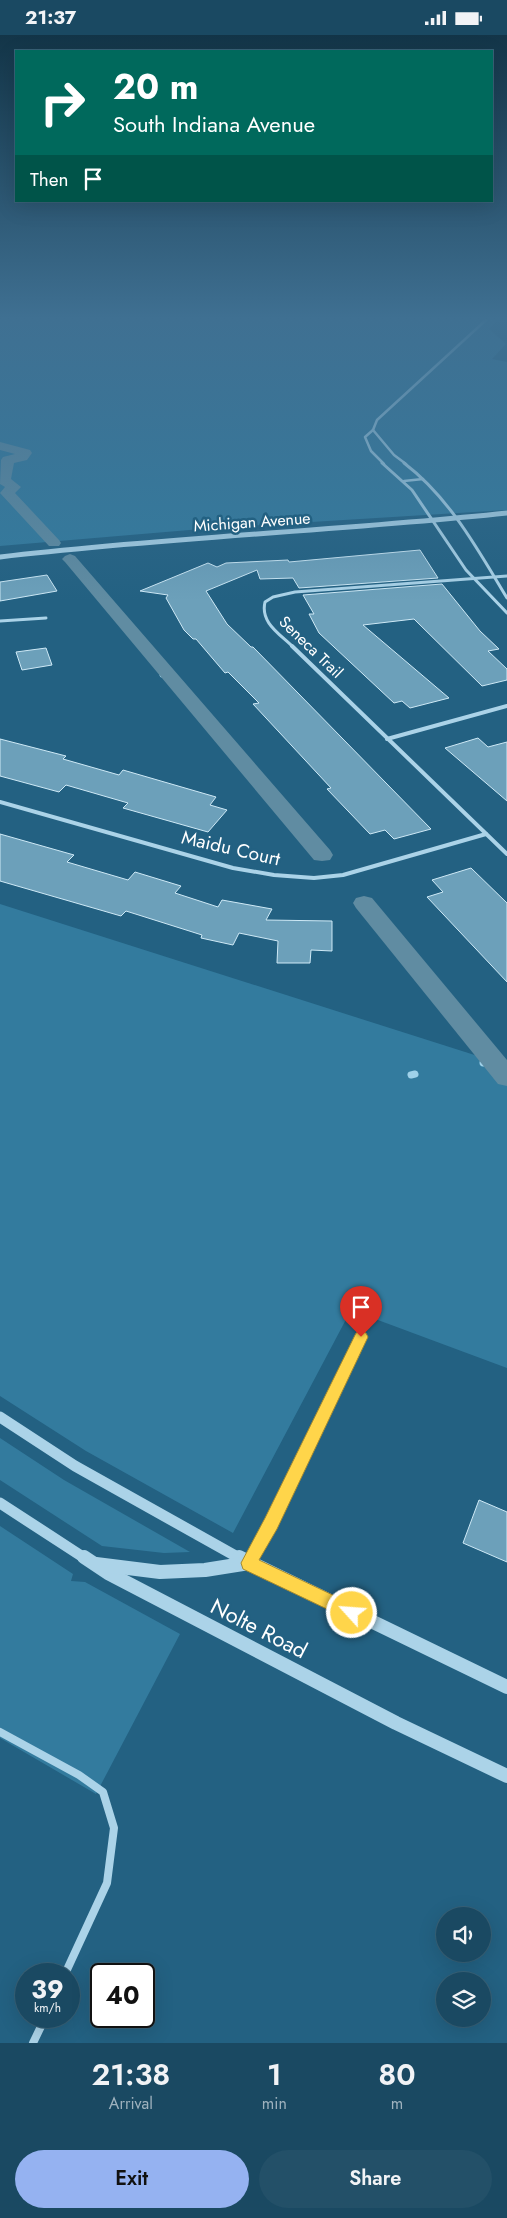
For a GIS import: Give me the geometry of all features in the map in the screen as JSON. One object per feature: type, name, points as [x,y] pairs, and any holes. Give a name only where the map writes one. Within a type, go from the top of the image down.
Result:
[{"type":"street","points":[[384,414],[377,420],[373,430],[365,437],[365,443],[373,455],[404,481],[474,579],[507,613]]},
{"type":"street","points":[[373,430],[380,436],[394,455],[424,479],[459,519],[507,598]]},
{"type":"street","name":"Michigan Avenue","points":[[0,557],[234,535],[433,522],[507,513]]},
{"type":"street","name":"Seneca Trail","points":[[507,576],[295,592],[273,597],[265,602],[262,611],[267,622],[507,854]]},
{"type":"street","points":[[0,621],[46,618]]},
{"type":"street","points":[[388,739],[507,706]]},
{"type":"street","name":"Maidu Court","points":[[0,802],[233,868],[274,875],[314,877],[343,875],[486,834]]},
{"type":"street","points":[[249,1563],[271,1524],[361,1337]]},
{"type":"street","points":[[0,1417],[75,1466],[249,1563],[507,1687]]},
{"type":"street","name":"Nolte Road","points":[[0,1503],[116,1577],[396,1723],[507,1776]]},
{"type":"street","points":[[94,1564],[160,1572],[205,1570],[249,1563]]},
{"type":"street","points":[[0,1732],[79,1775],[103,1792],[114,1827],[107,1883],[70,1963]]},
{"type":"street","points":[[34,2043],[41,2028]]},
{"type":"lane","points":[[404,481],[424,479]]},
{"type":"shaded area","points":[[0,414],[507,414],[507,510],[213,528],[0,546]]},
{"type":"shaded area","points":[[0,904],[484,1058],[507,1083],[507,1368],[351,1310],[233,1533],[86,1451],[0,1396]]},
{"type":"shaded area","points":[[0,1438],[64,1480],[190,1552],[164,1553],[102,1546],[0,1480]]},
{"type":"shaded area","points":[[0,1526],[73,1574],[71,1581],[85,1582],[180,1634],[96,1794],[0,1738]]},
{"type":"building","points":[[420,550],[438,578],[299,588],[293,578],[260,579],[257,570],[206,591],[227,624],[253,647],[431,829],[394,839],[385,830],[370,834],[327,789],[331,788],[253,704],[259,703],[228,672],[225,673],[196,639],[193,639],[184,630],[166,598],[168,595],[140,591],[208,563],[217,567],[226,563],[288,560],[289,562]]},
{"type":"building","points":[[47,575],[57,591],[0,601],[0,582]]},
{"type":"building","points":[[442,584],[480,631],[499,649],[488,651],[507,669],[507,680],[482,686],[414,619],[363,625],[449,698],[410,708],[402,701],[394,703],[319,633],[309,614],[314,614],[303,595]]},
{"type":"building","points":[[46,648],[52,665],[22,670],[16,652]]},
{"type":"building","points":[[478,738],[488,747],[507,742],[507,801],[445,748]]},
{"type":"building","points":[[0,739],[66,756],[63,759],[119,775],[123,770],[216,797],[210,805],[227,810],[208,832],[123,808],[128,803],[66,785],[59,792],[0,776]]},
{"type":"building","points":[[0,834],[74,855],[67,862],[128,880],[135,872],[181,886],[175,893],[218,907],[222,900],[272,909],[266,920],[332,921],[332,951],[311,950],[310,963],[277,963],[278,941],[239,933],[233,945],[201,938],[202,935],[126,911],[121,916],[0,881]]},
{"type":"building","points":[[471,868],[507,903],[507,982],[427,897],[443,892],[432,880]]},
{"type":"building","points":[[479,1500],[507,1512],[507,1562],[463,1543]]},
{"type":"waterway","points":[[0,446],[25,453],[22,457],[8,460],[4,481],[14,487],[7,493],[54,543]]},
{"type":"waterway","points":[[70,559],[322,855]]},
{"type":"waterway","points":[[162,675],[167,674]]},
{"type":"waterway","points":[[364,903],[507,1077]]},
{"type":"waterway","points":[[483,1063],[493,1062]]},
{"type":"waterway","points":[[411,1075],[415,1074]]},
{"type":"route","points":[[352,1613],[249,1563],[271,1524],[361,1337]]}]
